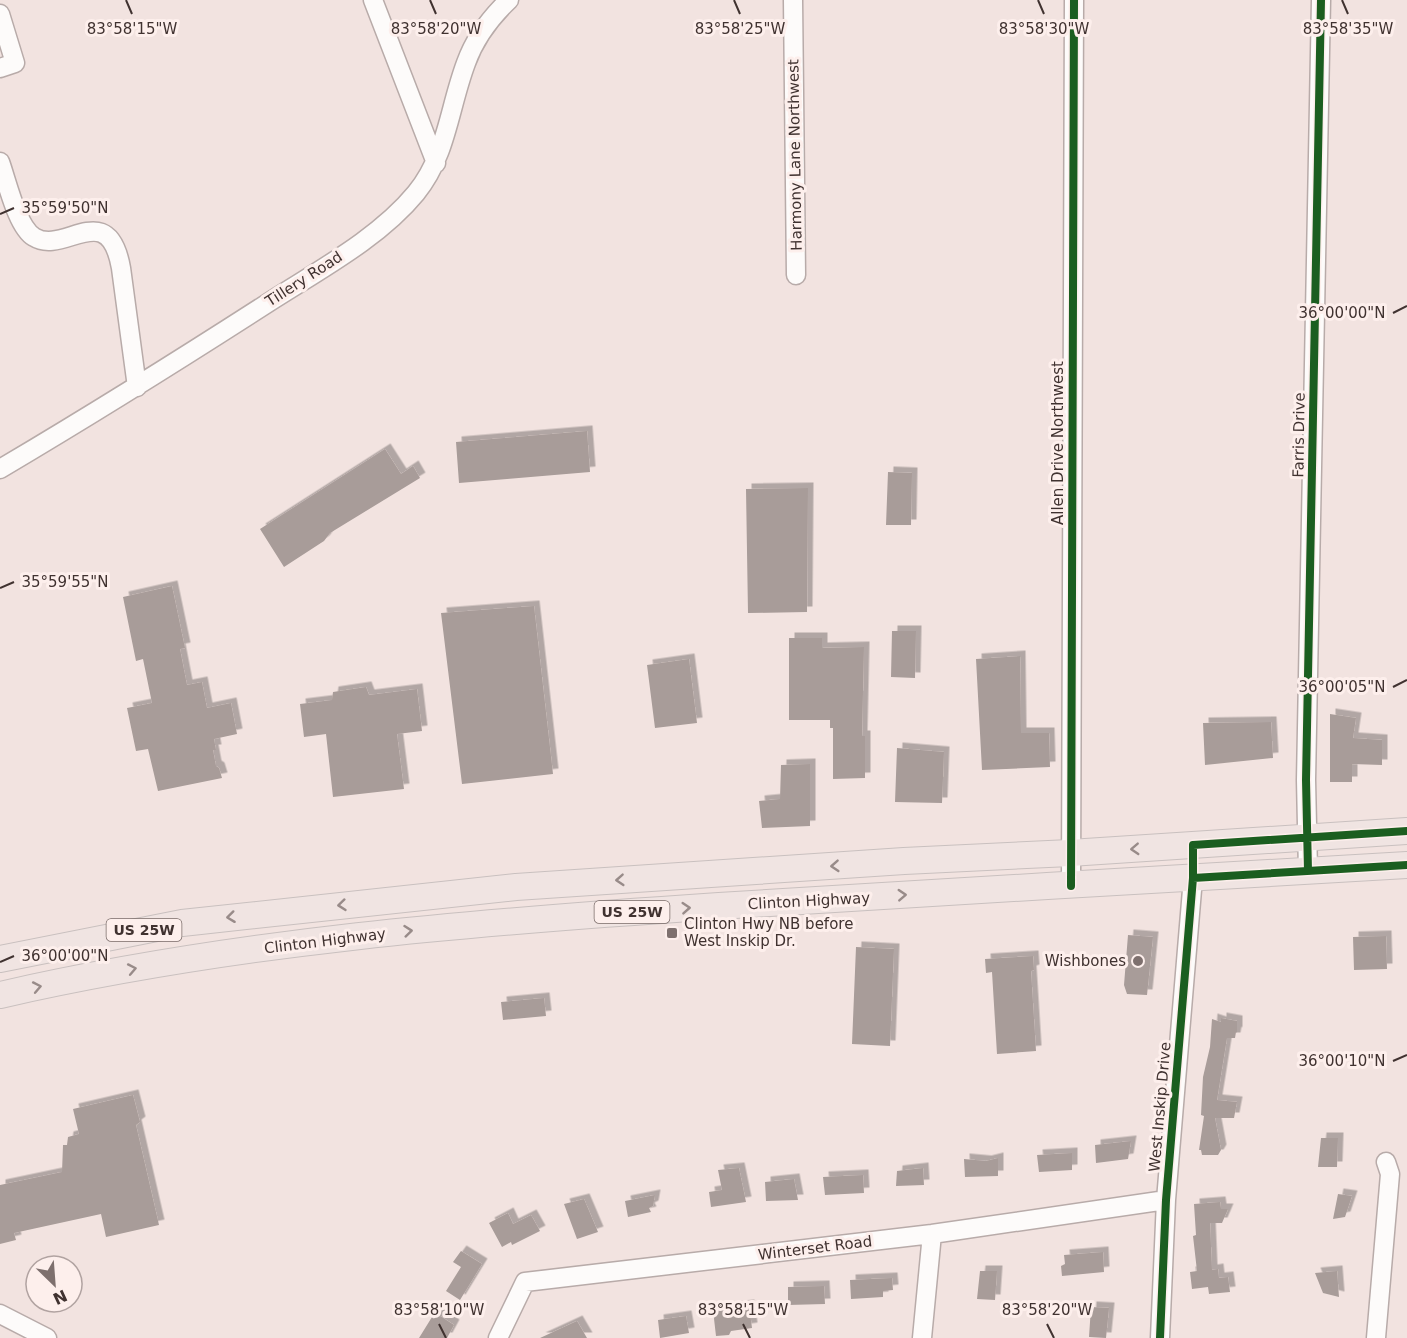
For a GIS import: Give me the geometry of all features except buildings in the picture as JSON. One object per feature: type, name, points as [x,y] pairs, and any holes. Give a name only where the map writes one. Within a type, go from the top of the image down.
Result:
[{"type":"highway","name":"US 25W","points":[[0,959],[182,923],[528,886],[1407,831]]},
{"type":"highway","name":"Clinton Highway","points":[[0,995],[198,958],[301,943],[470,925],[801,901],[1407,865]]},
{"type":"highway","points":[[801,901],[802,868]]},
{"type":"highway","points":[[467,892],[470,925]]},
{"type":"highway","points":[[68,945],[74,980]]},
{"type":"street","points":[[373,0],[436,163]]},
{"type":"street","name":"Tillery Road","points":[[0,469],[137,387],[375,232],[411,200],[426,181],[446,138],[465,64],[473,45],[485,26],[509,0]]},
{"type":"street","name":"Harmony Lane Northwest","points":[[793,0],[796,275]]},
{"type":"street","name":"Allen Drive Northwest","points":[[1071,886],[1074,0]]},
{"type":"street","name":"Farris Drive","points":[[1308,871],[1307,747],[1321,0]]},
{"type":"street","points":[[0,14],[15,63],[0,68]]},
{"type":"street","points":[[0,162],[19,216],[24,227],[33,237],[44,241],[87,232],[101,234],[112,241],[118,251],[121,268],[137,387]]},
{"type":"street","name":"West Inskip Drive","points":[[1160,1338],[1166,1200],[1193,878]]},
{"type":"street","points":[[1376,1338],[1390,1174],[1386,1162]]},
{"type":"street","name":"Winterset Road","points":[[498,1338],[525,1282],[932,1234],[1166,1200]]},
{"type":"street","points":[[922,1338],[932,1234]]},
{"type":"street","points":[[0,1314],[47,1338]]},
{"type":"cycle path","points":[[1071,886],[1074,0]]},
{"type":"cycle path","points":[[1308,871],[1306,780],[1321,0]]},
{"type":"cycle path","points":[[1160,1338],[1166,1200],[1193,878],[1193,845],[1407,831]]},
{"type":"cycle path","points":[[1193,878],[1407,865]]},
{"type":"place","name":"Clinton Hwy NB before West Inskip Dr.","points":[[672,933]]},
{"type":"place","name":"Wishbones","points":[[1138,961]]}]
